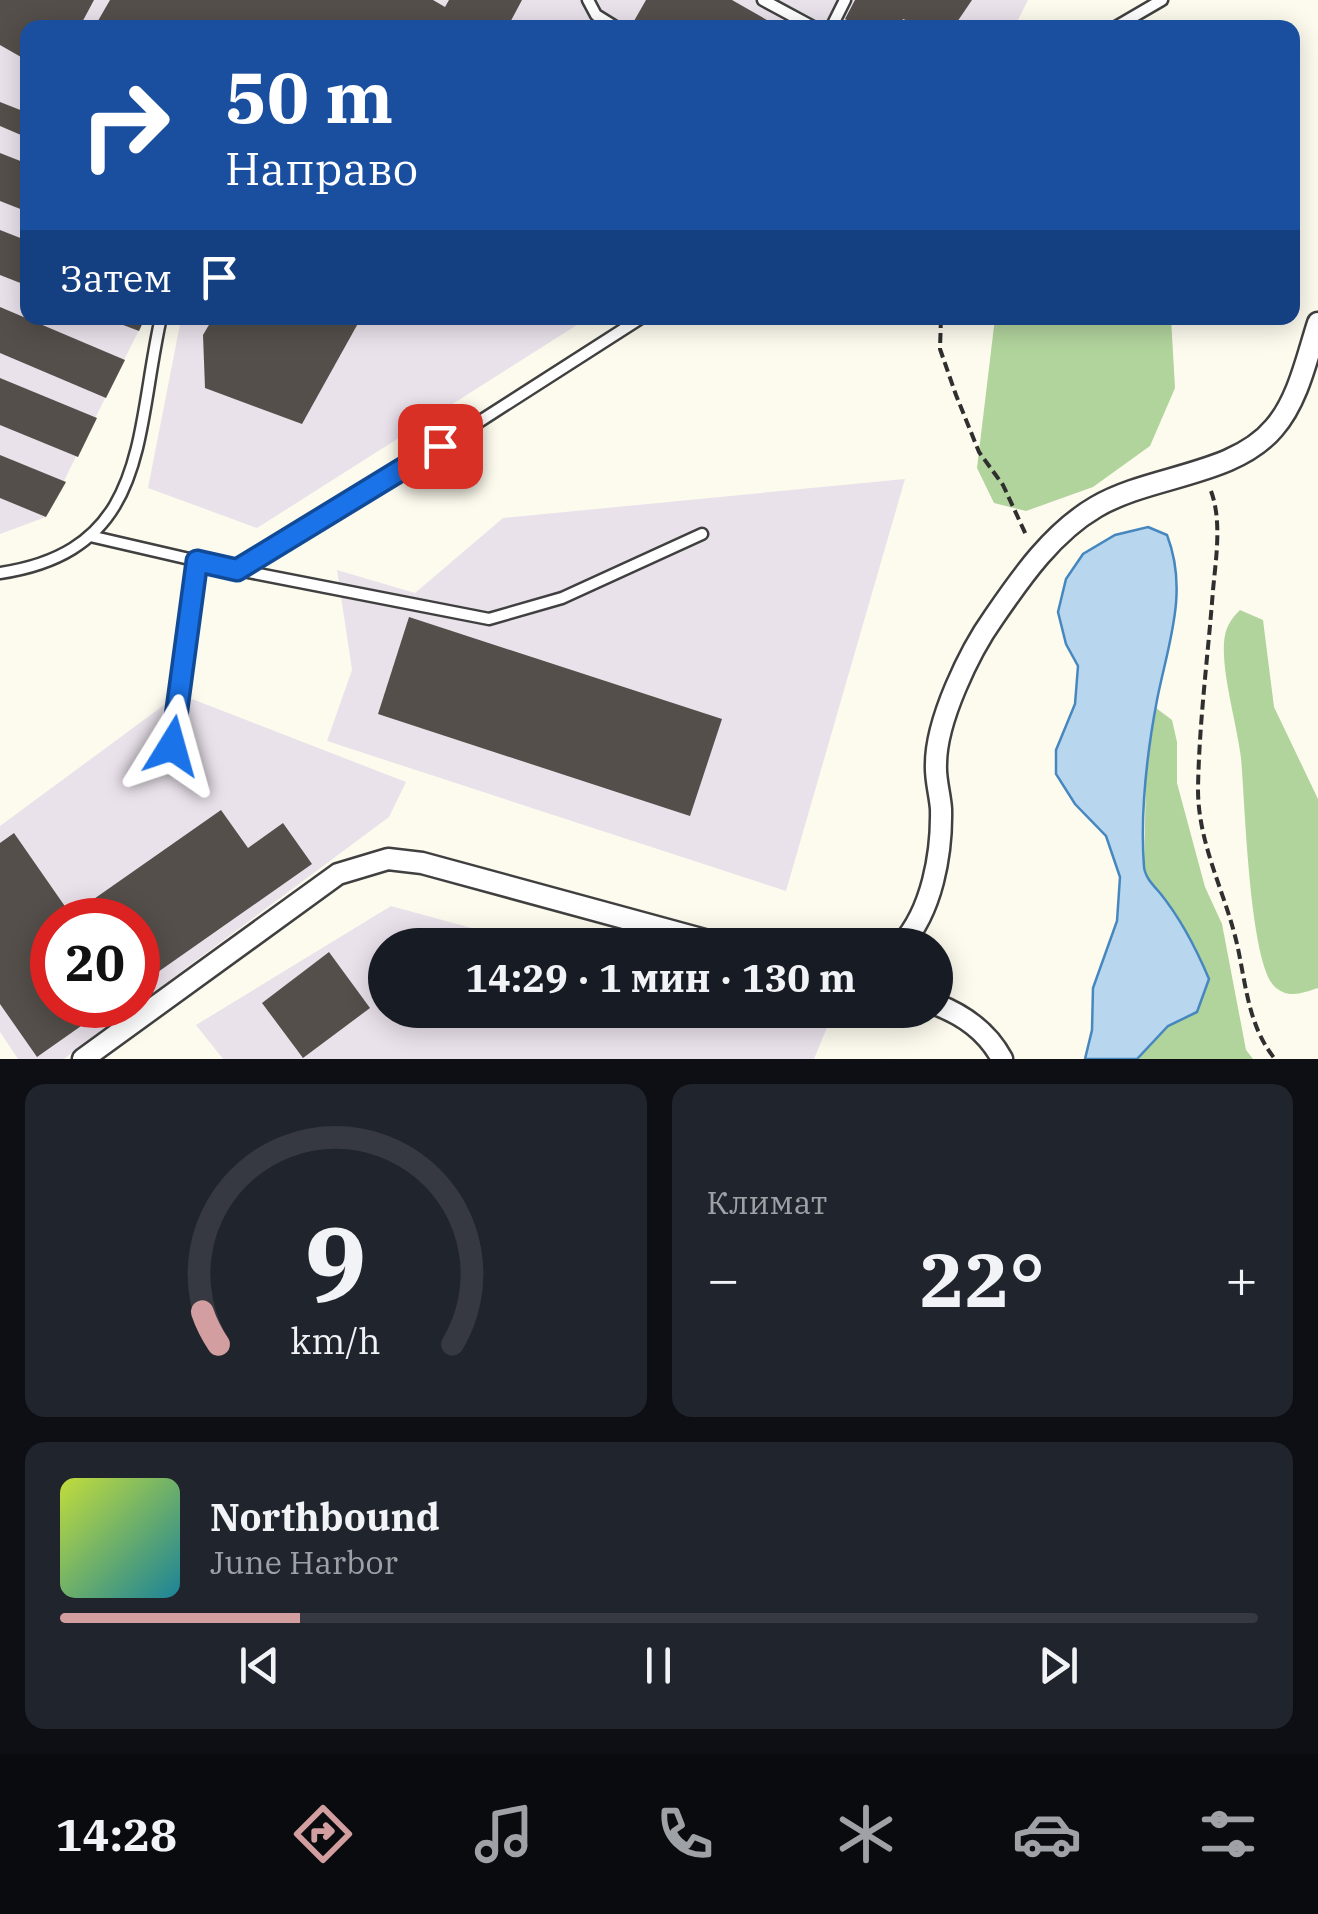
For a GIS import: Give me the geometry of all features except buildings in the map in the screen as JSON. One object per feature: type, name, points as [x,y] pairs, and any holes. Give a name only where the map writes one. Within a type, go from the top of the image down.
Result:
[{"type":"street","points":[[913,928],[930,890],[939,848],[941,808],[935,762],[948,711],[971,652],[1059,532],[1098,506],[1133,490],[1249,452],[1276,426],[1301,377],[1318,323]]},
{"type":"street","points":[[83,1059],[338,874],[388,859],[422,863],[644,928]]},
{"type":"street","points":[[953,1011],[994,1045],[1002,1059]]},
{"type":"lane","points":[[588,0],[604,20]]},
{"type":"lane","points":[[763,0],[800,20]]},
{"type":"lane","points":[[1128,20],[1162,0]]},
{"type":"lane","points":[[0,572],[55,558],[90,536],[116,508],[134,462],[159,325]]},
{"type":"lane","points":[[237,570],[630,325]]},
{"type":"lane","points":[[90,536],[489,620],[562,598],[702,534]]},
{"type":"lane","points":[[172,746],[197,561]]},
{"type":"path","points":[[941,325],[940,349],[956,395],[979,452],[1004,485],[1022,522],[1036,562]]},
{"type":"path","points":[[1203,468],[1216,505],[1198,791],[1204,841],[1236,940],[1250,1008],[1263,1044],[1275,1059]]},
{"type":"shaded area","points":[[0,0],[1028,0],[1018,20],[20,20],[20,325],[142,325],[46,517],[0,534]]},
{"type":"shaded area","points":[[180,325],[577,325],[257,528],[148,488]]},
{"type":"shaded area","points":[[905,479],[786,891],[327,741],[352,670],[337,570],[415,593],[503,518]]},
{"type":"shaded area","points":[[179,694],[406,782],[389,817],[160,988],[160,898],[30,898],[30,1028],[105,1028],[64,1059],[18,1059],[0,1032],[0,826]]},
{"type":"shaded area","points":[[391,906],[472,928],[368,928],[368,1028],[827,1028],[814,1059],[223,1059],[196,1025]]},
{"type":"green space","points":[[994,325],[1171,325],[1175,388],[1150,446],[1093,487],[1026,511],[994,503],[977,468]]},
{"type":"green space","points":[[1240,610],[1263,620],[1274,707],[1318,799],[1318,988],[1296,994],[1275,987],[1266,972],[1254,915],[1241,758],[1224,656],[1227,629]]},
{"type":"green space","points":[[1156,708],[1172,720],[1177,742],[1177,783],[1205,887],[1222,924],[1246,1050],[1253,1059],[1137,1059],[1168,1026],[1197,1012],[1209,979],[1195,946],[1144,873],[1146,775]]},
{"type":"water","points":[[1148,527],[1167,535],[1176,597],[1147,762],[1144,867],[1187,934],[1209,979],[1197,1012],[1168,1026],[1137,1059],[1085,1059],[1092,1030],[1093,988],[1117,921],[1120,877],[1106,836],[1075,804],[1056,774],[1056,750],[1075,704],[1078,666],[1066,644],[1058,612],[1066,579],[1083,554],[1115,535]]},
{"type":"route","points":[[172,746],[197,561],[237,570],[440,446]]}]
